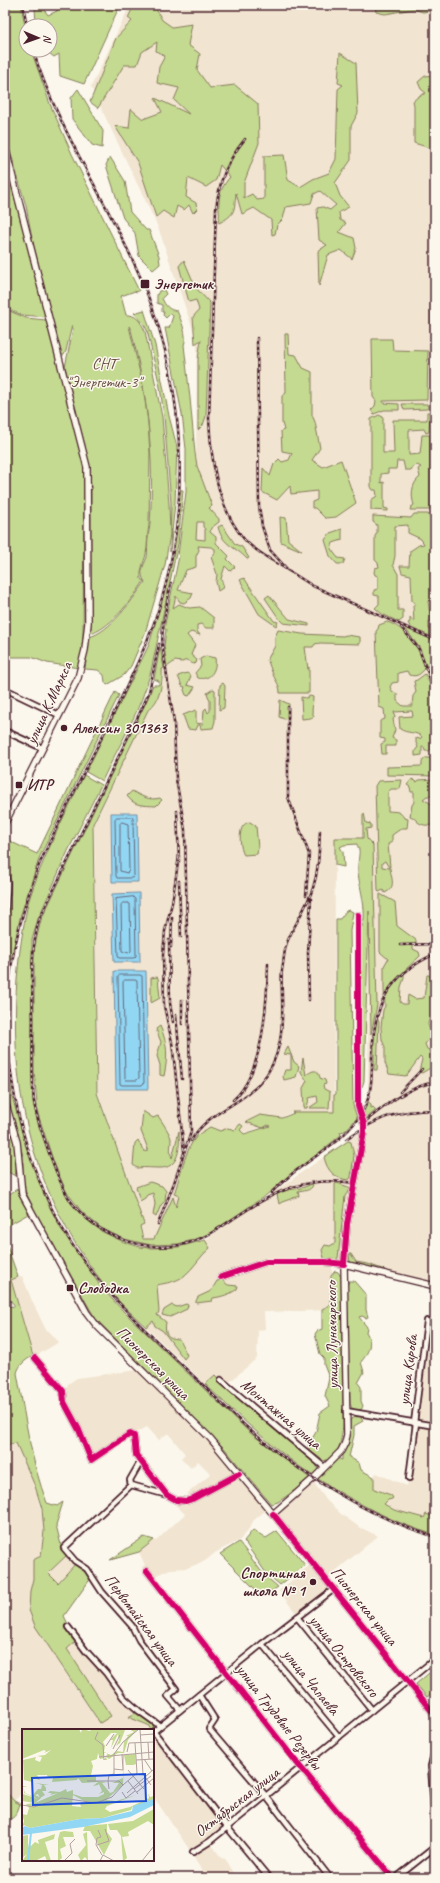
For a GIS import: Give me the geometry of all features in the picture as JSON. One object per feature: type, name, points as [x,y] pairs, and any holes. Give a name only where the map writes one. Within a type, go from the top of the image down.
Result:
[{"type":"main road","name":"улица К.Маркса","points":[[5,147],[87,467],[88,623],[85,650],[78,678],[5,823]]},
{"type":"main road","points":[[5,873],[7,883],[5,911]]},
{"type":"main road","name":"Пионерская улица","points":[[5,1101],[17,1142],[22,1194],[87,1313],[97,1326],[210,1438],[273,1514]]},
{"type":"main road","points":[[344,1264],[435,1286]]},
{"type":"main road","name":"улица Луначарского","points":[[273,1514],[314,1478],[341,1451],[346,1443],[344,1264]]},
{"type":"street","points":[[5,689],[59,715]]},
{"type":"street","points":[[5,731],[42,748]]},
{"type":"street","name":"улица Луначарского","points":[[344,1264],[347,1224],[364,1127],[358,1106],[358,915]]},
{"type":"street","points":[[221,1277],[266,1262],[336,1262],[344,1264]]},
{"type":"street","name":"улица Кирова","points":[[409,1478],[427,1321]]},
{"type":"street","points":[[35,1358],[63,1391],[64,1402],[79,1430],[91,1460],[130,1434],[134,1436],[136,1455],[167,1494],[176,1500],[186,1501],[239,1474]]},
{"type":"street","name":"Монтажная улица","points":[[221,1380],[324,1467]]},
{"type":"street","points":[[346,1411],[435,1426]]},
{"type":"street","points":[[141,1461],[130,1480],[131,1485],[167,1494]]},
{"type":"street","name":"Первомайская улица","points":[[131,1485],[64,1548],[75,1561],[87,1569],[102,1592],[132,1626],[139,1640],[176,1689],[168,1696],[180,1710]]},
{"type":"street","name":"Пионерская улица","points":[[273,1514],[435,1715]]},
{"type":"street","name":"улица Трудовые Резервы","points":[[147,1570],[301,1768],[393,1878]]},
{"type":"street","points":[[154,1731],[228,1674],[262,1644],[334,1590]]},
{"type":"street","name":"улица Островского","points":[[297,1617],[372,1710]]},
{"type":"street","points":[[68,1627],[86,1651],[106,1673],[123,1697],[160,1726]]},
{"type":"street","name":"улица Чапаева","points":[[262,1644],[338,1737]]},
{"type":"street","name":"Октябрьская улица","points":[[193,1852],[266,1796],[435,1659]]},
{"type":"street","points":[[199,1695],[215,1720],[209,1729],[266,1796],[330,1878]]},
{"type":"street","points":[[154,1733],[269,1878]]},
{"type":"street","points":[[435,1750],[431,1766],[435,1826]]},
{"type":"street","points":[[396,1878],[435,1846]]},
{"type":"shaded area","points":[[130,5],[435,5],[435,1285],[332,1263],[332,1310],[264,1312],[265,1329],[258,1330],[257,1358],[225,1386],[215,1375],[205,1384],[146,1327],[159,1312],[157,1285],[175,1281],[184,1275],[199,1257],[210,1248],[205,1240],[361,1131],[367,1132],[362,1114],[368,1094],[369,849],[363,838],[335,838],[334,1112],[292,1112],[262,1127],[212,1143],[156,1240],[144,1239],[141,1226],[144,1224],[98,1093],[94,824],[148,710],[154,706],[163,682],[162,669],[167,667],[164,646],[166,628],[169,627],[179,584],[185,576],[196,478],[197,342],[158,227],[91,87]]},
{"type":"shaded area","points":[[22,1276],[45,1328],[59,1342],[34,1357],[11,1280]]},
{"type":"shaded area","points":[[435,1305],[435,1521],[394,1510],[365,1494],[376,1473],[407,1486]]},
{"type":"shaded area","points":[[138,1370],[209,1440],[236,1474],[189,1498],[187,1494],[211,1474],[198,1461],[191,1468],[181,1458],[185,1454],[168,1433],[159,1440],[147,1427],[91,1454],[81,1427],[64,1396],[68,1384],[77,1378]]},
{"type":"shaded area","points":[[16,1442],[35,1486],[44,1523],[41,1556],[33,1560],[33,1580],[30,1591],[29,1610],[65,1672],[100,1723],[111,1715],[66,1649],[77,1640],[138,1712],[128,1717],[148,1725],[150,1729],[22,1729],[22,1793],[14,1801],[5,1791],[5,1445]]},
{"type":"shaded area","points":[[238,1476],[266,1510],[254,1520],[240,1540],[216,1552],[205,1561],[187,1568],[170,1569],[150,1578],[143,1570],[142,1567],[145,1565],[139,1552],[154,1540],[156,1541],[185,1514],[167,1497],[186,1502]]},
{"type":"shaded area","points":[[314,1483],[327,1501],[341,1514],[359,1527],[378,1536],[327,1578],[278,1514]]},
{"type":"shaded area","points":[[67,1555],[76,1563],[58,1583],[47,1573]]},
{"type":"shaded area","points":[[310,1565],[330,1589],[296,1613],[279,1591]]},
{"type":"shaded area","points":[[154,1734],[225,1827],[191,1852],[154,1797]]},
{"type":"shaded area","points":[[210,1842],[222,1859],[224,1858],[226,1860],[234,1873],[232,1874],[235,1878],[207,1878],[192,1854]]},
{"type":"green space","points":[[5,5],[21,5],[24,18],[18,18],[18,58],[34,58],[50,104],[72,154],[139,291],[121,296],[126,315],[133,316],[138,319],[145,331],[162,417],[170,534],[165,565],[145,633],[131,666],[124,675],[107,685],[104,675],[98,670],[85,669],[89,637],[105,629],[113,622],[128,606],[145,582],[142,572],[147,557],[151,499],[151,474],[150,450],[148,424],[150,453],[149,525],[146,554],[141,572],[141,579],[144,581],[115,618],[93,633],[91,632],[91,485],[85,446],[65,367],[73,329],[72,325],[66,351],[64,355],[61,355],[33,243],[26,206],[5,133]],"holes":[[[129,326],[137,354],[142,383]]]},
{"type":"green space","points":[[37,5],[41,5],[48,15],[57,11],[57,5],[120,5],[84,84],[60,76],[58,55],[58,18],[36,18],[35,7]]},
{"type":"green space","points":[[134,5],[154,5],[162,20],[172,27],[192,24],[188,45],[200,54],[197,70],[210,88],[235,85],[258,104],[259,143],[244,183],[244,198],[252,194],[257,200],[264,199],[264,156],[284,155],[288,180],[300,187],[313,179],[329,173],[336,159],[338,89],[343,85],[338,83],[340,53],[356,63],[358,113],[351,126],[351,160],[335,183],[340,196],[349,207],[339,212],[340,220],[346,223],[339,232],[354,238],[356,248],[352,259],[341,250],[328,255],[319,286],[318,251],[327,245],[319,240],[317,208],[323,207],[330,210],[336,205],[320,191],[314,194],[311,203],[286,207],[283,219],[277,225],[275,234],[272,235],[271,220],[254,208],[242,214],[236,193],[233,211],[229,217],[219,223],[220,195],[224,185],[230,177],[220,165],[216,180],[206,187],[188,178],[186,197],[196,203],[197,209],[193,213],[189,205],[184,210],[177,206],[174,218],[163,211],[156,217],[138,163],[115,126],[129,128],[131,109],[143,119],[162,112],[155,98],[189,114],[174,100],[179,88],[157,83],[159,67],[165,56],[156,51],[157,42],[142,52],[137,65],[124,65],[98,108],[90,102],[116,38],[132,21],[128,18]]},
{"type":"green space","points":[[435,5],[435,10],[423,12],[413,9],[385,14],[376,12],[375,6]]},
{"type":"green space","points":[[435,75],[435,146],[430,148],[414,143],[413,101],[426,93],[421,89],[418,82],[425,76]]},
{"type":"green space","points":[[78,89],[103,131],[102,148],[92,145],[72,119],[71,98]]},
{"type":"green space","points":[[110,157],[125,181],[130,212],[146,230],[149,230],[159,256],[160,264],[153,270],[139,256],[135,233],[123,218],[106,165]]},
{"type":"green space","points":[[5,158],[46,317],[22,315],[5,308]]},
{"type":"green space","points":[[184,260],[196,288],[210,303],[206,416],[203,425],[198,430],[198,359],[201,340],[195,344],[193,317],[199,310],[196,300],[189,302],[179,266]]},
{"type":"green space","points":[[431,274],[435,274],[435,335],[431,334]]},
{"type":"green space","points":[[164,290],[166,294],[162,298],[164,303],[170,309],[177,311],[185,333],[184,345],[197,466],[212,506],[209,508],[219,519],[219,522],[211,528],[210,532],[216,537],[216,543],[229,556],[227,559],[235,567],[230,571],[225,566],[221,579],[224,587],[218,591],[216,582],[217,574],[211,557],[215,553],[215,549],[211,547],[198,546],[199,550],[196,556],[196,567],[186,570],[178,590],[193,593],[191,598],[184,603],[180,602],[176,596],[173,608],[179,604],[189,608],[200,607],[214,618],[214,628],[206,628],[201,624],[197,625],[197,631],[200,635],[191,632],[187,635],[195,645],[191,655],[197,660],[196,663],[193,664],[187,660],[182,662],[175,661],[167,667],[164,646],[166,629],[164,629],[179,556],[186,492],[186,449],[182,414],[165,328],[169,328],[173,316],[171,313],[166,318],[163,315],[164,312],[162,312],[162,305],[157,303],[157,295],[159,291]],"holes":[[[197,522],[203,522],[203,527],[205,529],[205,540],[196,539]]]},
{"type":"green space","name":"СНТ \"Энергетик-3\"","points":[[5,309],[26,318],[46,320],[82,457],[84,472],[83,643],[79,668],[47,663],[31,657],[5,657]]},
{"type":"green space","points":[[144,310],[155,345],[169,416],[177,447],[175,503],[170,552],[171,503],[164,416],[160,387],[147,330],[134,313]]},
{"type":"green space","points":[[285,334],[288,334],[289,354],[296,355],[303,368],[312,372],[312,415],[315,422],[320,448],[312,460],[323,467],[341,460],[356,503],[336,517],[325,518],[315,508],[312,508],[312,502],[317,500],[317,491],[291,494],[290,486],[277,500],[262,492],[263,468],[270,476],[274,464],[279,459],[282,462],[289,460],[292,453],[282,451],[281,431],[284,430],[282,423],[282,396],[286,393]]},
{"type":"green space","points":[[435,338],[435,400],[434,400],[432,340]]},
{"type":"green space","points":[[372,339],[392,339],[393,350],[428,351],[427,400],[383,401],[383,403],[399,404],[399,410],[384,410],[374,414],[371,410],[375,406],[376,401],[373,397]]},
{"type":"green space","points":[[402,404],[427,404],[428,408],[404,410]]},
{"type":"green space","points":[[427,412],[430,412],[429,432],[426,433],[424,429],[409,430],[409,455],[420,454],[422,435],[430,435],[430,510],[410,510],[414,505],[412,490],[420,477],[418,469],[421,467],[417,465],[412,467],[412,470],[405,470],[403,461],[397,461],[396,469],[388,469],[388,473],[381,474],[381,483],[384,482],[384,508],[388,509],[388,511],[371,510],[371,500],[377,496],[376,490],[373,490],[371,487],[371,419],[379,415],[383,417],[383,453],[394,453],[393,420],[427,420]]},
{"type":"green space","points":[[180,490],[183,490],[178,544],[151,671],[142,700],[102,781],[86,772],[149,645],[165,590],[173,554]]},
{"type":"green space","points":[[414,514],[428,514],[432,521],[435,600],[428,601],[431,621],[429,621],[429,629],[435,630],[435,638],[411,628],[408,623],[410,622],[410,617],[414,622],[413,606],[415,603],[412,601],[411,575],[402,573],[400,566],[409,566],[410,551],[419,545],[424,544],[421,539],[408,533],[408,525],[395,526],[395,556],[393,565],[398,574],[398,610],[403,610],[403,619],[399,622],[382,614],[375,608],[379,604],[379,596],[374,595],[374,590],[378,589],[378,576],[375,575],[374,572],[375,568],[379,567],[375,560],[375,536],[377,533],[377,525],[373,522],[373,516],[411,518]]},
{"type":"green space","points":[[280,517],[286,518],[288,540],[302,551],[281,542]]},
{"type":"green space","points":[[222,525],[235,544],[242,547],[249,558],[247,559],[226,542],[218,527]]},
{"type":"green space","points":[[342,529],[342,540],[333,543],[331,549],[338,558],[345,559],[343,564],[337,564],[330,556],[325,540],[330,533]]},
{"type":"green space","points":[[244,578],[274,621],[278,622],[276,626],[259,614],[240,580]]},
{"type":"green space","points":[[269,595],[289,619],[309,624],[309,626],[283,623],[265,598]]},
{"type":"green space","points":[[387,622],[401,629],[407,634],[417,648],[425,669],[416,676],[409,675],[407,671],[398,673],[398,682],[392,683],[390,687],[392,691],[397,694],[397,701],[403,706],[412,706],[413,696],[416,692],[414,681],[425,674],[435,694],[435,708],[431,709],[431,749],[429,751],[425,751],[424,747],[422,747],[422,755],[415,756],[415,751],[418,747],[416,738],[420,739],[422,737],[400,729],[399,717],[413,716],[412,711],[394,712],[395,717],[393,719],[395,730],[392,738],[396,740],[396,746],[386,746],[386,754],[382,754],[381,744],[385,742],[385,739],[380,738],[380,721],[385,719],[384,709],[379,707],[376,631],[379,625]]},
{"type":"green space","points":[[405,628],[435,641],[435,662],[426,667],[418,646]]},
{"type":"green space","points":[[278,630],[302,634],[346,635],[360,637],[360,644],[320,643],[315,644],[313,647],[305,647],[308,669],[309,667],[309,693],[280,693],[267,660],[275,646],[275,637]]},
{"type":"green space","points":[[160,647],[164,668],[162,669],[160,692],[152,707],[148,710],[93,824],[97,1093],[144,1224],[140,1226],[143,1239],[154,1239],[173,1197],[176,1207],[179,1196],[174,1194],[186,1155],[193,1141],[202,1132],[210,1127],[220,1131],[228,1128],[235,1130],[240,1124],[243,1126],[240,1130],[244,1134],[270,1126],[268,1125],[263,1128],[246,1122],[260,1115],[282,1118],[294,1113],[292,1112],[334,1112],[334,1095],[336,1094],[336,919],[340,919],[346,911],[349,910],[353,912],[350,931],[353,1105],[357,1118],[345,1131],[340,1132],[341,1135],[265,1196],[206,1236],[178,1244],[151,1245],[124,1239],[101,1228],[82,1212],[66,1191],[54,1163],[38,1114],[34,1071],[34,949],[41,920],[153,685],[159,685],[159,681],[154,679]]},
{"type":"green space","points":[[206,656],[215,658],[214,670],[210,676],[206,678],[198,678],[195,673],[201,666],[200,659]]},
{"type":"green space","points":[[187,673],[191,676],[187,685],[195,687],[189,696],[186,695],[184,690],[185,687],[182,686],[178,676]]},
{"type":"green space","points":[[223,683],[225,686],[224,708],[219,710],[220,685]]},
{"type":"green space","points":[[213,689],[215,690],[215,721],[213,728],[201,729],[200,725],[198,725],[196,730],[188,729],[183,715],[196,710],[196,723],[203,724],[204,710],[206,708],[208,713],[210,711],[210,701],[207,693]]},
{"type":"green space","points":[[115,692],[119,695],[40,856],[21,914],[11,960],[6,1018],[7,1054],[12,1096],[26,1147],[48,1204],[61,1229],[101,1287],[124,1312],[249,1432],[311,1479],[278,1502],[271,1504],[225,1449],[95,1318],[36,1214],[23,1186],[23,1156],[5,1088],[5,930],[10,893],[8,857],[5,839],[37,854]]},
{"type":"green space","points":[[310,696],[313,697],[312,712],[314,716],[311,718],[302,719],[301,697],[306,698]]},
{"type":"green space","points":[[280,700],[289,704],[289,718],[284,719],[279,717]]},
{"type":"green space","points":[[425,758],[431,758],[435,767],[435,776],[387,775],[387,767],[422,766],[422,762]]},
{"type":"green space","points":[[84,775],[101,785],[68,851],[38,919],[32,940],[33,1102],[38,1124],[65,1192],[81,1213],[101,1231],[124,1242],[140,1247],[178,1247],[205,1240],[210,1248],[184,1276],[174,1281],[157,1285],[159,1312],[157,1315],[166,1322],[167,1335],[175,1339],[179,1339],[187,1355],[184,1359],[163,1331],[155,1326],[153,1321],[146,1327],[114,1296],[74,1242],[51,1197],[34,1151],[22,1103],[17,1054],[16,1004],[20,954],[28,903],[61,822]]},
{"type":"green space","points":[[412,779],[417,782],[419,780],[435,779],[435,796],[427,796],[423,799],[435,806],[435,825],[423,825],[410,816],[414,802],[414,792],[411,792],[410,787],[407,785]]},
{"type":"green space","points":[[402,780],[400,789],[391,789],[388,792],[388,811],[399,813],[404,818],[408,819],[407,828],[402,828],[392,835],[392,842],[388,844],[390,867],[385,861],[382,863],[382,867],[390,868],[392,885],[389,891],[385,893],[383,890],[379,892],[375,786],[378,781]]},
{"type":"green space","points":[[132,791],[145,798],[160,798],[162,800],[156,806],[137,804],[130,800],[127,796]]},
{"type":"green space","points":[[364,813],[366,823],[371,824],[371,828],[366,829],[367,839],[373,845],[377,1005],[371,1034],[369,911],[364,1081],[362,1087],[360,1085],[360,930],[363,924],[364,910],[358,872],[359,848],[357,844],[344,845],[340,847],[343,852],[344,867],[335,865],[335,838],[363,838]]},
{"type":"green space","points":[[250,822],[256,826],[258,848],[257,854],[244,855],[240,835],[242,827]]},
{"type":"green space","points":[[380,894],[395,902],[397,926],[416,940],[416,944],[413,946],[413,949],[419,952],[420,956],[404,971],[400,1002],[407,1004],[408,995],[415,999],[424,998],[427,975],[429,975],[435,983],[434,1014],[428,1024],[429,1028],[434,1033],[425,1044],[427,1049],[435,1053],[435,1065],[422,1073],[419,1072],[422,1059],[420,1057],[406,1076],[389,1074],[385,1063],[385,1047],[382,1040],[381,1027],[383,1010],[385,1006],[384,966],[388,959],[380,952]]},
{"type":"green space","points":[[157,977],[160,998],[151,1003],[151,978]]},
{"type":"green space","points":[[377,1018],[379,1022],[377,1070],[374,1070],[374,1033]]},
{"type":"green space","points":[[160,1026],[165,1039],[166,1051],[164,1076],[160,1075],[160,1065],[157,1056],[161,1042],[156,1029]]},
{"type":"green space","points":[[288,1047],[294,1062],[299,1066],[296,1077],[284,1080],[283,1076],[285,1070],[291,1070],[291,1055],[284,1054]]},
{"type":"green space","points":[[303,1058],[306,1075],[317,1071],[320,1078],[325,1080],[326,1084],[323,1085],[324,1089],[330,1092],[329,1108],[309,1108],[318,1102],[317,1096],[309,1098],[307,1108],[304,1108],[303,1088],[307,1081],[301,1072]]},
{"type":"green space","points":[[368,1102],[371,1104],[371,1108],[373,1107],[376,1110],[366,1119],[362,1113]]},
{"type":"green space","points":[[5,1109],[16,1151],[15,1176],[5,1170]]},
{"type":"green space","points":[[143,1111],[153,1118],[158,1116],[166,1128],[171,1139],[170,1151],[172,1158],[179,1131],[179,1150],[175,1161],[171,1165],[159,1168],[137,1168],[133,1165],[135,1143],[138,1140],[143,1150],[146,1152],[148,1149],[141,1131]]},
{"type":"green space","points":[[348,1141],[351,1142],[354,1155],[351,1177],[349,1180],[340,1178],[332,1173],[325,1162],[324,1157]]},
{"type":"green space","points":[[150,1182],[162,1186],[166,1191],[165,1201],[161,1205],[156,1217],[153,1215],[155,1204],[153,1193],[147,1195],[140,1201],[136,1187]]},
{"type":"green space","points":[[337,1183],[351,1188],[345,1196],[338,1258],[335,1260],[324,1258],[322,1250],[325,1245],[330,1246],[335,1243],[335,1184]]},
{"type":"green space","points":[[311,1184],[313,1185],[311,1188],[298,1192],[299,1196],[279,1204],[277,1194],[286,1190],[303,1188]]},
{"type":"green space","points":[[17,1189],[30,1213],[5,1227],[5,1194],[8,1195]]},
{"type":"green space","points":[[5,1240],[18,1277],[11,1280],[33,1356],[23,1363],[17,1373],[33,1455],[41,1487],[47,1503],[57,1506],[63,1502],[56,1525],[62,1549],[67,1555],[48,1573],[58,1583],[76,1563],[86,1570],[91,1578],[64,1616],[68,1624],[66,1626],[77,1640],[67,1649],[111,1716],[100,1723],[35,1626],[29,1610],[30,1591],[33,1579],[33,1560],[41,1556],[44,1531],[42,1509],[35,1486],[16,1443],[5,1445],[5,1307],[15,1306],[11,1301],[5,1302]]},
{"type":"green space","points":[[349,1254],[351,1254],[356,1262],[368,1264],[385,1270],[383,1271],[350,1263]]},
{"type":"green space","points":[[335,1271],[338,1272],[341,1277],[343,1425],[341,1441],[337,1451],[330,1459],[324,1461],[310,1451],[308,1446],[316,1432],[320,1413],[330,1406],[325,1396],[329,1378],[324,1365],[324,1358],[320,1354],[315,1334],[317,1331],[322,1329],[322,1309],[330,1305],[331,1276]]},
{"type":"green space","points":[[222,1280],[228,1285],[238,1286],[237,1289],[226,1295],[213,1298],[212,1301],[196,1303],[198,1297],[211,1291],[217,1281]]},
{"type":"green space","points":[[349,1281],[354,1281],[366,1295],[366,1310],[368,1317],[359,1317],[367,1327],[366,1332],[370,1343],[368,1351],[361,1362],[364,1372],[358,1383],[361,1387],[361,1401],[363,1406],[361,1410],[353,1410],[350,1404],[347,1286]]},
{"type":"green space","points":[[186,1304],[188,1305],[187,1309],[170,1317],[162,1315],[164,1310],[172,1305],[177,1307]]},
{"type":"green space","points":[[215,1375],[225,1386],[316,1463],[318,1470],[313,1476],[258,1433],[205,1384]]},
{"type":"green space","points":[[360,1416],[363,1421],[354,1426],[354,1435],[349,1457],[359,1463],[361,1470],[374,1477],[374,1489],[391,1495],[393,1498],[384,1504],[394,1510],[424,1518],[426,1514],[435,1517],[435,1535],[389,1518],[346,1496],[318,1479],[337,1458],[342,1460],[342,1455],[349,1443],[350,1421],[352,1418]]},
{"type":"green space","points":[[253,1530],[266,1538],[277,1531],[305,1565],[280,1585],[266,1573],[244,1541]]},
{"type":"green space","points":[[144,1537],[154,1540],[139,1552],[110,1560]]},
{"type":"green space","points":[[239,1542],[264,1575],[278,1587],[269,1593],[258,1592],[220,1554]]},
{"type":"green space","points":[[434,1669],[435,1691],[427,1697],[416,1684]]},
{"type":"green space","points":[[138,1712],[157,1727],[150,1729],[148,1725],[128,1717]]},
{"type":"green space","points":[[5,1791],[14,1801],[20,1804],[16,1815],[6,1820],[5,1824]]},
{"type":"water","points":[[111,813],[137,813],[138,882],[112,882]]},
{"type":"water","points":[[139,893],[140,962],[114,962],[112,894]]},
{"type":"water","points":[[114,971],[146,971],[148,1089],[116,1089]]},
{"type":"railway","points":[[23,5],[25,18]]},
{"type":"railway","points":[[36,58],[44,81],[71,141],[117,228],[145,288],[159,328],[169,370],[176,412],[180,455],[179,498],[175,540],[166,582],[154,623],[130,680],[39,865],[26,902],[16,940],[9,979],[7,1018],[12,1082],[18,1114],[37,1176],[65,1234],[96,1277],[124,1309],[251,1431],[293,1464],[315,1479],[361,1506],[385,1518],[435,1537]]},
{"type":"railway","points":[[245,139],[229,163],[222,180],[217,199],[209,419],[212,450],[217,482],[227,512],[235,526],[248,544],[289,571]]},
{"type":"railway","points":[[257,338],[259,506],[262,526],[270,550],[289,571],[313,586],[435,640]]},
{"type":"railway","points":[[158,1224],[174,1183],[191,1132],[185,830],[176,779],[174,722],[162,644],[163,624],[171,583]]},
{"type":"railway","points":[[401,627],[419,649],[435,692]]},
{"type":"railway","points":[[159,644],[149,692],[39,920],[36,932],[32,969],[33,1091],[36,1114],[58,1178],[72,1203],[94,1224],[120,1239],[150,1246],[165,1247],[180,1245],[203,1238],[265,1199],[292,1187],[321,1182],[337,1181],[355,1183]]},
{"type":"railway","points":[[288,707],[288,797],[309,854],[306,896]]},
{"type":"railway","points":[[177,811],[179,861]]},
{"type":"railway","points":[[191,1141],[197,1131],[205,1123],[252,1091],[260,1083],[273,1064],[280,1042],[282,1020],[282,973],[285,950],[288,940],[313,888],[318,867],[320,831]]},
{"type":"railway","points":[[179,856],[172,903],[165,931],[163,955],[164,1006],[172,1042],[184,1151]]},
{"type":"railway","points":[[179,881],[181,937]]},
{"type":"railway","points":[[309,1000],[308,953],[311,899]]},
{"type":"railway","points":[[171,947],[172,917]]},
{"type":"railway","points":[[169,940],[170,1003],[173,1022]]},
{"type":"railway","points":[[400,945],[435,944]]},
{"type":"railway","points":[[271,1193],[293,1173],[349,1130],[363,1111],[370,1091],[372,1078],[373,1039],[380,1008],[394,983],[405,972],[419,962],[435,954]]},
{"type":"railway","points":[[233,1100],[243,1088],[251,1073],[262,1036],[265,1017],[268,964]]},
{"type":"railway","points":[[182,1000],[182,1024]]},
{"type":"railway","points":[[176,1015],[182,1079]]},
{"type":"railway","points":[[400,1092],[422,1069]]},
{"type":"railway","points":[[366,1121],[390,1102],[407,1092],[425,1084],[435,1082]]},
{"type":"railway","points":[[346,1139],[378,1120],[408,1112],[435,1110]]},
{"type":"cycle path","points":[[221,1277],[266,1262],[325,1262],[344,1264],[347,1224],[364,1132],[364,1124],[358,1106],[358,915]]},
{"type":"cycle path","points":[[35,1358],[63,1391],[64,1402],[79,1430],[91,1460],[130,1434],[134,1436],[136,1455],[167,1495],[176,1500],[186,1501],[239,1474]]},
{"type":"cycle path","points":[[273,1514],[435,1715]]},
{"type":"cycle path","points":[[147,1571],[301,1768],[393,1878]]},
{"type":"place","name":"Энергетик","points":[[145,284]]},
{"type":"place","name":"Алексин 301363","points":[[64,728]]},
{"type":"place","name":"ИТР","points":[[19,785]]},
{"type":"place","name":"Слободка","points":[[70,1288]]},
{"type":"place","name":"Спортиная школа № 1","points":[[313,1582]]}]
